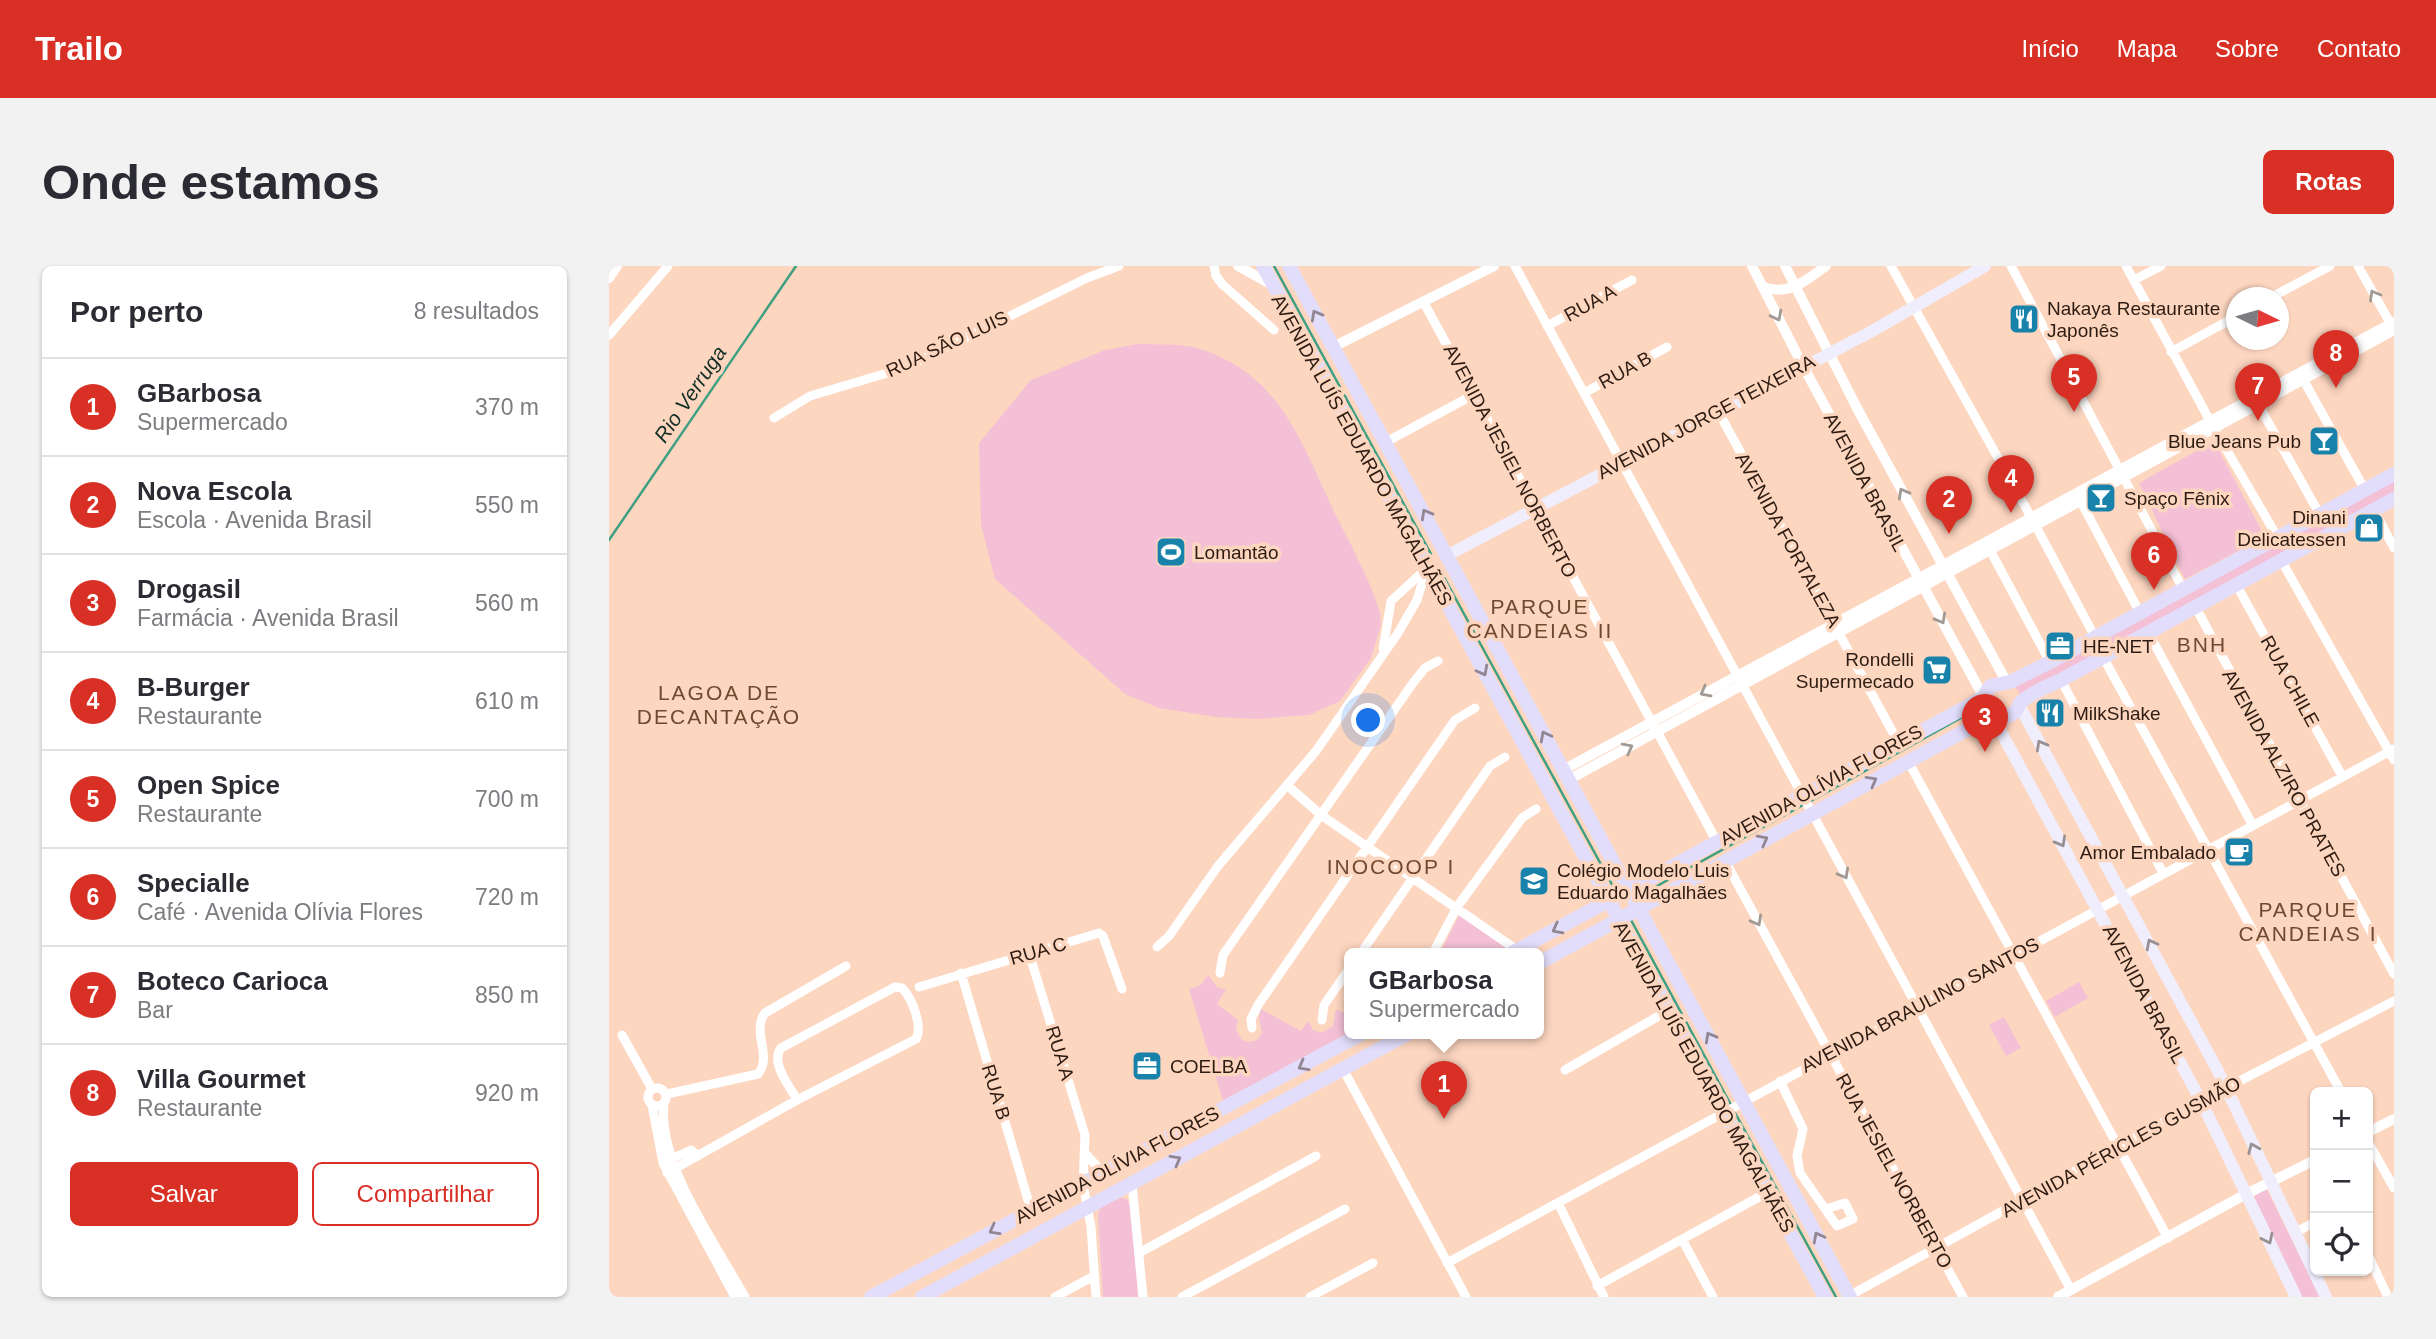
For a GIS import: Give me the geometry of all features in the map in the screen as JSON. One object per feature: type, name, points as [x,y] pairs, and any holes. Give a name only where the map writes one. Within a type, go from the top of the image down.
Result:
[{"type":"main road","name":"AVENIDA LUÍS EDUARDO MAGALHÃES","points":[[1263,266],[1425,569],[1727,1110],[1825,1297]]},
{"type":"main road","name":"AVENIDA LUÍS EDUARDO MAGALHÃES","points":[[1289,266],[1850,1296]]},
{"type":"main road","name":"AVENIDA JORGE TEIXEIRA","points":[[1448,555],[1915,307],[1985,266]]},
{"type":"main road","name":"AVENIDA OLÍVIA FLORES","points":[[1520,948],[1984,696],[1990,686],[2008,682],[2050,662],[2182,587],[2279,538],[2394,474]]},
{"type":"main road","name":"AVENIDA OLÍVIA FLORES","points":[[1544,960],[1908,761],[1993,717],[2005,717],[2016,711],[2020,704],[2061,680],[2394,499]]},
{"type":"main road","points":[[2207,576],[2232,589]]},
{"type":"main road","points":[[2207,576],[2212,599]]},
{"type":"main road","name":"AVENIDA BRASIL","points":[[2008,682],[2018,690],[2020,704],[2226,1088],[2269,1183],[2294,1233],[2310,1257]]},
{"type":"main road","name":"AVENIDA BRASIL","points":[[1984,696],[1987,712],[1993,717],[2201,1101],[2296,1297]]},
{"type":"main road","name":"AVENIDA OLÍVIA FLORES","points":[[871,1297],[893,1290],[1031,1210],[1352,1039]]},
{"type":"main road","name":"AVENIDA OLÍVIA FLORES","points":[[922,1297],[1398,1039]]},
{"type":"main road","points":[[1131,1157],[1142,1169],[1137,1181]]},
{"type":"main road","name":"AVENIDA BRASIL","points":[[2322,1276],[2326,1297]]},
{"type":"street","points":[[609,278],[617,266]]},
{"type":"street","points":[[609,335],[668,266]]},
{"type":"street","name":"RUA SÃO LUIS","points":[[774,418],[810,396],[904,368],[1087,278],[1119,266]]},
{"type":"street","points":[[1214,266],[1216,276],[1222,284],[1274,330]]},
{"type":"street","points":[[1238,266],[1272,285]]},
{"type":"street","points":[[1333,347],[1494,266]]},
{"type":"street","points":[[1515,266],[2071,1290]]},
{"type":"street","name":"AVENIDA BRASIL","points":[[1752,266],[1920,583],[1984,696]]},
{"type":"street","name":"AVENIDA BRASIL","points":[[1785,266],[1858,410],[2008,682]]},
{"type":"street","points":[[1763,287],[1777,291],[1795,288],[1826,266]]},
{"type":"street","points":[[1891,266],[2034,521],[2095,638]]},
{"type":"street","points":[[2011,266],[2182,587]]},
{"type":"street","points":[[2126,266],[2171,352],[2279,538]]},
{"type":"street","points":[[2134,280],[2161,266]]},
{"type":"street","points":[[2289,288],[2330,266]]},
{"type":"street","points":[[2358,266],[2393,327]]},
{"type":"street","name":"RUA A","points":[[1547,327],[1632,280]]},
{"type":"street","name":"AVENIDA JESIEL NORBERTO","points":[[1423,301],[1717,842]]},
{"type":"street","points":[[2171,352],[2226,322]]},
{"type":"street","points":[[2213,425],[2304,381],[2393,327]]},
{"type":"street","points":[[1566,775],[1651,721],[1741,679],[2393,327]]},
{"type":"street","name":"RUA B","points":[[1584,393],[1667,347]]},
{"type":"street","points":[[2304,381],[2365,490]]},
{"type":"street","points":[[1386,442],[1473,395]]},
{"type":"street","points":[[2258,404],[2320,515]]},
{"type":"street","name":"AVENIDA FORTALEZA","points":[[1718,411],[1898,742]]},
{"type":"street","points":[[1946,569],[1990,550],[2034,521],[2081,502],[2123,474]]},
{"type":"street","points":[[2081,502],[2139,611]]},
{"type":"street","points":[[2374,510],[2394,548]]},
{"type":"street","points":[[1990,550],[2050,662]]},
{"type":"street","name":"AVENIDA JORGE TEIXEIRA","points":[[1391,601],[1425,569],[1448,555]]},
{"type":"street","points":[[2281,560],[2392,754]]},
{"type":"street","points":[[1157,947],[1169,936],[1226,856],[1316,751],[1412,608],[1425,569]]},
{"type":"street","name":"RUA CHILE","points":[[2232,589],[2342,776]]},
{"type":"street","points":[[1391,601],[1398,612],[1412,608]]},
{"type":"street","points":[[1381,654],[1391,601]]},
{"type":"street","name":"AVENIDA ALZIRO PRATES","points":[[2196,608],[2394,974]]},
{"type":"street","points":[[2150,634],[2252,824]]},
{"type":"street","points":[[2103,657],[2157,750],[2207,850],[2338,1087]]},
{"type":"street","points":[[1220,973],[1223,955],[1413,683],[1425,668],[1437,661]]},
{"type":"street","points":[[1566,775],[1657,732],[1741,679]]},
{"type":"street","points":[[2061,680],[2163,873]]},
{"type":"street","points":[[1252,1028],[1254,1012],[1455,720],[1475,708]]},
{"type":"street","name":"AVENIDA BRAULINO SANTOS","points":[[1447,1263],[2252,824],[2342,776],[2392,754]]},
{"type":"street","points":[[1364,948],[1490,766],[1505,757]]},
{"type":"street","points":[[1908,761],[2168,1238]]},
{"type":"street","points":[[1288,786],[1321,815],[1457,907],[1510,948]]},
{"type":"street","points":[[1436,948],[1457,907],[1522,818],[1536,809]]},
{"type":"street","name":"RUA JESIEL NORBERTO","points":[[1725,861],[1963,1297]]},
{"type":"street","name":"RUA C","points":[[919,987],[1099,933],[1103,936],[1122,989]]},
{"type":"street","name":"RUA A","points":[[1029,953],[1085,1135],[1083,1184],[1088,1209],[1096,1297]]},
{"type":"street","points":[[652,1105],[758,1074],[764,1060],[759,1028],[765,1013],[846,967]]},
{"type":"street","name":"RUA B","points":[[961,973],[1031,1210]]},
{"type":"street","points":[[1322,1020],[1324,1005],[1344,976]]},
{"type":"street","points":[[671,1171],[797,1100],[916,1039],[918,1027],[908,993],[895,987],[781,1048],[776,1054],[776,1063],[797,1100]]},
{"type":"street","name":"AVENIDA PÉRICLES GUSMÃO","points":[[1850,1296],[2201,1101],[2394,1001]]},
{"type":"street","points":[[1565,1070],[1669,1010]]},
{"type":"street","points":[[622,1035],[652,1089]]},
{"type":"street","points":[[1343,1069],[1466,1297]]},
{"type":"street","points":[[1780,1081],[1804,1129],[1797,1156],[1800,1173],[1826,1209]]},
{"type":"street","points":[[652,1089],[661,1088],[666,1099],[664,1126],[667,1161]]},
{"type":"street","points":[[652,1089],[648,1097],[671,1171],[736,1297]]},
{"type":"street","points":[[2373,1130],[2394,1119]]},
{"type":"street","points":[[667,1161],[691,1150],[698,1156]]},
{"type":"street","points":[[2373,1150],[2393,1186]]},
{"type":"street","points":[[1086,1154],[1102,1172]]},
{"type":"street","points":[[1139,1253],[1316,1156]]},
{"type":"street","points":[[2058,1297],[2246,1194],[2310,1162]]},
{"type":"street","points":[[671,1171],[745,1297]]},
{"type":"street","points":[[1137,1181],[1143,1297]]},
{"type":"street","points":[[1597,1286],[1768,1192]]},
{"type":"street","points":[[1558,1203],[1604,1297]]},
{"type":"street","points":[[1182,1297],[1345,1209]]},
{"type":"street","points":[[2294,1233],[2310,1225]]},
{"type":"street","points":[[1683,1241],[1713,1297]]},
{"type":"street","points":[[1310,1297],[1373,1263]]},
{"type":"street","points":[[2373,1266],[2388,1297]]},
{"type":"street","points":[[1055,1297],[1094,1276]]},
{"type":"shaded area","name":"Lomantão","points":[[1138,344],[1190,346],[1224,359],[1247,373],[1266,390],[1296,431],[1364,571],[1380,612],[1381,625],[1371,658],[1340,701],[1309,715],[1258,719],[1216,717],[1159,708],[1125,694],[995,579],[981,525],[979,443],[1031,380],[1105,350]]},
{"type":"shaded area","points":[[2214,441],[2265,537],[2185,579],[2139,483]]},
{"type":"shaded area","points":[[2394,475],[2394,498],[2021,703],[2018,690],[2009,682]]},
{"type":"shaded area","points":[[1460,914],[1508,948],[1443,948]]},
{"type":"shaded area","points":[[1208,975],[1218,988],[1226,989],[1217,1004],[1238,1020],[1236,1030],[1242,1040],[1254,1041],[1262,1033],[1259,1018],[1261,1009],[1301,1031],[1308,1021],[1313,1030],[1321,1033],[1333,1026],[1336,1009],[1344,1013],[1344,1036],[1224,1104],[1189,989],[1201,985]]},
{"type":"shaded area","points":[[2079,982],[2088,998],[2055,1017],[2046,1001]]},
{"type":"shaded area","points":[[2004,1017],[2021,1048],[2006,1056],[1989,1025]]},
{"type":"shaded area","points":[[2266,1188],[2320,1297],[2302,1297],[2254,1197]]},
{"type":"shaded area","points":[[1120,1197],[1127,1199],[1131,1207],[1138,1297],[1103,1297],[1098,1216],[1100,1207]]},
{"type":"waterway","name":"Rio Verruga","points":[[609,540],[796,266]]},
{"type":"waterway","points":[[1274,266],[1431,554]]},
{"type":"waterway","points":[[1440,570],[1615,890]]},
{"type":"waterway","points":[[1809,802],[1968,714]]},
{"type":"waterway","points":[[1639,896],[1803,805]]},
{"type":"waterway","points":[[1631,920],[1731,1105]]},
{"type":"waterway","points":[[1734,1111],[1836,1297]]},
{"type":"place","name":"Nakaya Restaurante Japonês","points":[[2024,319]]},
{"type":"place","name":"Villa Gourmet","points":[[2336,388]]},
{"type":"place","name":"Open Spice","points":[[2074,412]]},
{"type":"place","name":"Boteco Carioca","points":[[2258,421]]},
{"type":"place","name":"Blue Jeans Pub","points":[[2324,441]]},
{"type":"place","name":"Spaço Fênix","points":[[2101,498]]},
{"type":"place","name":"B-Burger","points":[[2011,513]]},
{"type":"place","name":"Dinani Delicatessen","points":[[2369,528]]},
{"type":"place","name":"Nova Escola","points":[[1949,534]]},
{"type":"place","name":"Lomantão","points":[[1171,552]]},
{"type":"place","name":"Specialle","points":[[2154,590]]},
{"type":"place","name":"HE-NET","points":[[2060,646]]},
{"type":"place","name":"Rondelli Supermecado","points":[[1937,670]]},
{"type":"place","name":"MilkShake","points":[[2050,713]]},
{"type":"place","name":"Drogasil","points":[[1985,752]]},
{"type":"place","name":"Amor Embalado","points":[[2239,852]]},
{"type":"place","name":"Colégio Modelo Luis Eduardo Magalhães","points":[[1534,881]]},
{"type":"place","name":"COELBA","points":[[1147,1066]]},
{"type":"place","name":"GBarbosa","points":[[1444,1119]]},
{"type":"district","name":"PARQUE CANDEIAS II","points":[[1540,618]]},
{"type":"district","name":"BNH","points":[[2202,644]]},
{"type":"district","name":"LAGOA DE DECANTAÇÃO","points":[[719,704]]},
{"type":"district","name":"INOCOOP I","points":[[1391,866]]},
{"type":"district","name":"PARQUE CANDEIAS I","points":[[2308,921]]}]
